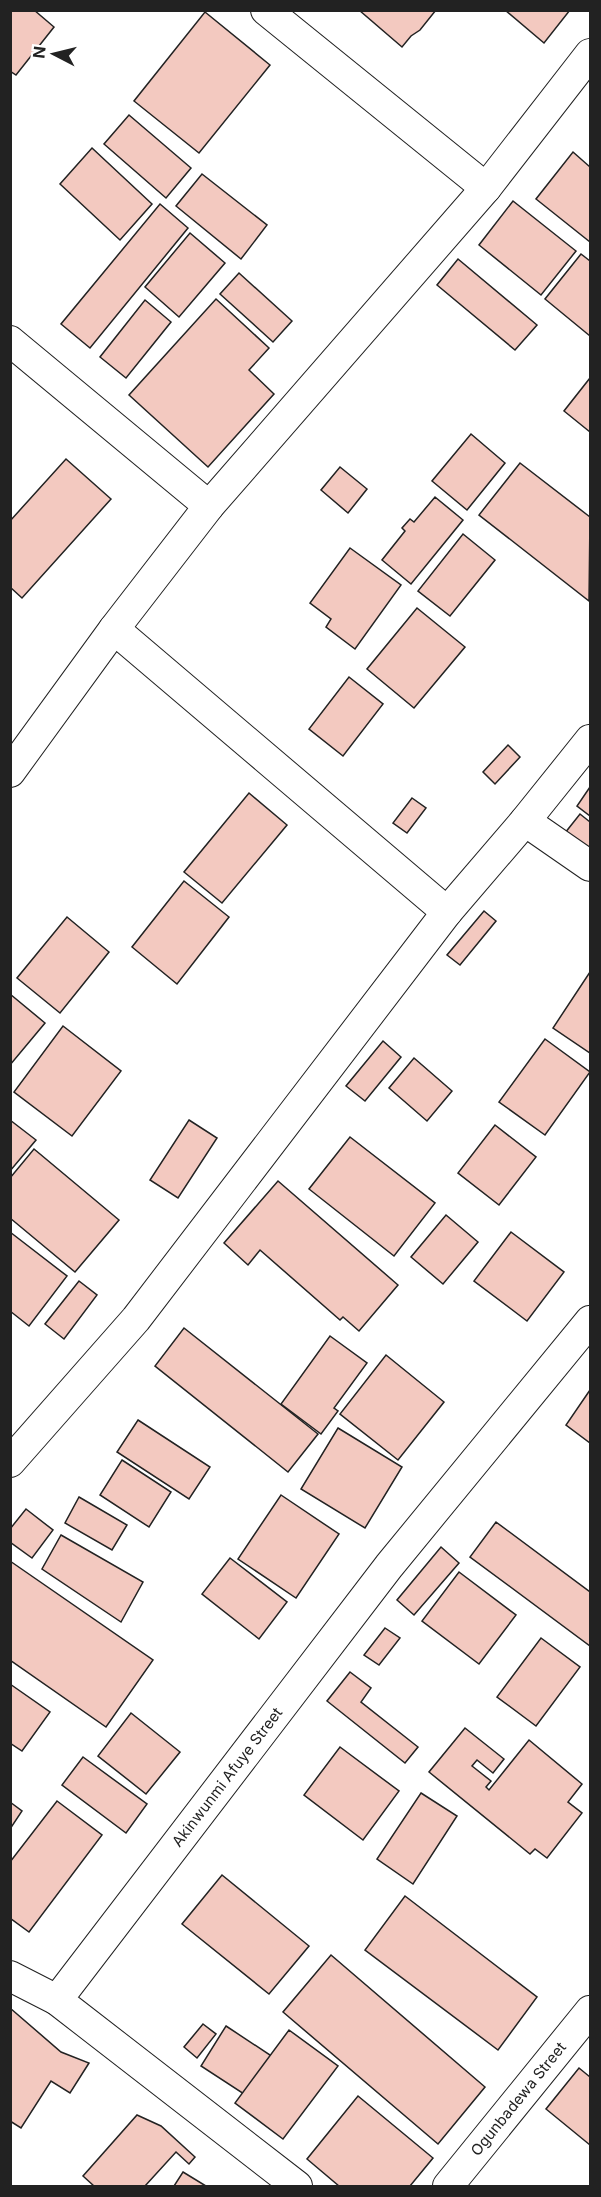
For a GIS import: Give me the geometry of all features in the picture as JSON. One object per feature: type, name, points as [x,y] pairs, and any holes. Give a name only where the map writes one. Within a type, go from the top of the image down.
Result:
[{"type":"street","points":[[266,10],[486,188]]},
{"type":"street","points":[[10,772],[114,629],[209,506],[486,188],[591,54]]},
{"type":"street","points":[[10,341],[209,506]]},
{"type":"street","points":[[114,629],[447,912]]},
{"type":"street","points":[[10,1462],[136,1319],[447,912],[591,740]]},
{"type":"street","points":[[525,821],[591,866]]},
{"type":"street","name":"Akinwunmi Afuye Street","points":[[57,2000],[389,1566],[591,1322]]},
{"type":"street","points":[[10,1976],[57,2000],[297,2187]]},
{"type":"street","name":"Ogunbadewa Street","points":[[448,2187],[591,2011]]},
{"type":"building","points":[[10,10],[34,10],[54,27],[16,75],[10,71]]},
{"type":"building","points":[[359,10],[436,10],[402,47]]},
{"type":"building","points":[[505,10],[570,10],[544,43]]},
{"type":"building","points":[[205,12],[270,65],[199,153],[134,101]]},
{"type":"building","points":[[129,115],[191,168],[166,198],[104,144]]},
{"type":"building","points":[[92,148],[152,204],[120,240],[60,184]]},
{"type":"building","points":[[573,152],[590,167],[590,242],[536,199]]},
{"type":"building","points":[[202,174],[267,225],[241,259],[176,206]]},
{"type":"building","points":[[513,201],[576,251],[541,295],[479,245]]},
{"type":"building","points":[[160,204],[188,228],[90,348],[61,324]]},
{"type":"building","points":[[190,233],[225,263],[179,317],[145,287]]},
{"type":"building","points":[[581,254],[590,261],[590,336],[545,299]]},
{"type":"building","points":[[458,259],[537,325],[515,350],[437,285]]},
{"type":"building","points":[[239,273],[292,321],[273,342],[220,294]]},
{"type":"building","points":[[216,299],[269,348],[249,370],[274,394],[208,467],[129,395]]},
{"type":"building","points":[[145,300],[171,322],[126,378],[100,357]]},
{"type":"building","points":[[590,378],[590,432],[564,411]]},
{"type":"building","points":[[471,434],[505,463],[467,510],[432,481]]},
{"type":"building","points":[[66,459],[111,499],[22,598],[10,587],[10,521]]},
{"type":"building","points":[[520,463],[590,517],[589,601],[479,515]]},
{"type":"building","points":[[340,467],[367,489],[348,513],[321,490]]},
{"type":"building","points":[[435,497],[463,520],[411,584],[382,560],[405,531],[402,528],[410,519],[414,522]]},
{"type":"building","points":[[463,534],[495,560],[450,616],[418,591]]},
{"type":"building","points":[[350,548],[401,585],[355,649],[326,627],[331,619],[310,603]]},
{"type":"building","points":[[417,608],[465,647],[414,708],[367,669]]},
{"type":"building","points":[[349,677],[383,704],[343,756],[309,729]]},
{"type":"building","points":[[508,745],[520,757],[495,784],[483,772]]},
{"type":"building","points":[[590,787],[590,816],[577,806]]},
{"type":"building","points":[[249,793],[287,825],[222,903],[184,872]]},
{"type":"building","points":[[412,798],[426,808],[407,833],[393,823]]},
{"type":"building","points":[[580,814],[590,822],[590,861],[561,838]]},
{"type":"building","points":[[184,881],[229,917],[177,984],[132,947]]},
{"type":"building","points":[[484,911],[496,921],[460,965],[447,955]]},
{"type":"building","points":[[67,917],[109,952],[60,1013],[17,978]]},
{"type":"building","points":[[590,972],[590,1053],[553,1028]]},
{"type":"building","points":[[10,994],[45,1023],[10,1065]]},
{"type":"building","points":[[63,1026],[121,1071],[72,1136],[14,1092]]},
{"type":"building","points":[[545,1039],[590,1072],[545,1135],[499,1102]]},
{"type":"building","points":[[383,1041],[401,1057],[365,1101],[346,1086]]},
{"type":"building","points":[[414,1058],[452,1091],[427,1121],[389,1088]]},
{"type":"building","points":[[10,1120],[36,1140],[10,1171]]},
{"type":"building","points":[[189,1120],[217,1138],[178,1198],[150,1180]]},
{"type":"building","points":[[495,1125],[536,1157],[499,1205],[458,1173]]},
{"type":"building","points":[[350,1137],[435,1203],[394,1256],[309,1189]]},
{"type":"building","points":[[34,1149],[119,1220],[75,1272],[10,1218],[10,1178]]},
{"type":"building","points":[[278,1181],[398,1285],[359,1331],[343,1317],[340,1320],[260,1250],[248,1265],[224,1243]]},
{"type":"building","points":[[446,1215],[478,1242],[443,1284],[411,1257]]},
{"type":"building","points":[[10,1232],[67,1276],[29,1326],[10,1311]]},
{"type":"building","points":[[511,1232],[564,1272],[527,1321],[474,1281]]},
{"type":"building","points":[[79,1281],[97,1295],[64,1339],[45,1324]]},
{"type":"building","points":[[184,1328],[318,1434],[288,1472],[155,1366]]},
{"type":"building","points":[[330,1336],[367,1363],[334,1408],[338,1411],[321,1434],[281,1404]]},
{"type":"building","points":[[386,1355],[444,1402],[398,1460],[340,1414]]},
{"type":"building","points":[[590,1390],[590,1443],[566,1425]]},
{"type":"building","points":[[138,1420],[210,1467],[189,1499],[117,1452]]},
{"type":"building","points":[[338,1428],[402,1467],[365,1528],[301,1489]]},
{"type":"building","points":[[122,1460],[171,1492],[149,1527],[100,1495]]},
{"type":"building","points":[[281,1495],[339,1534],[296,1598],[238,1559]]},
{"type":"building","points":[[79,1497],[127,1525],[112,1550],[65,1523]]},
{"type":"building","points":[[26,1509],[53,1530],[32,1558],[10,1542],[10,1529]]},
{"type":"building","points":[[496,1522],[590,1592],[590,1646],[470,1557]]},
{"type":"building","points":[[61,1535],[143,1582],[121,1622],[42,1569]]},
{"type":"building","points":[[441,1547],[459,1563],[414,1615],[397,1600]]},
{"type":"building","points":[[230,1558],[287,1602],[259,1639],[202,1594]]},
{"type":"building","points":[[10,1561],[153,1660],[106,1727],[10,1660]]},
{"type":"building","points":[[459,1572],[516,1615],[479,1664],[422,1621]]},
{"type":"building","points":[[385,1628],[400,1638],[379,1665],[364,1655]]},
{"type":"building","points":[[541,1638],[580,1667],[536,1726],[497,1697]]},
{"type":"building","points":[[350,1672],[371,1688],[361,1702],[418,1747],[405,1763],[327,1701]]},
{"type":"building","points":[[10,1684],[50,1712],[22,1751],[10,1743]]},
{"type":"building","points":[[131,1713],[180,1752],[146,1794],[98,1756]]},
{"type":"building","points":[[465,1728],[504,1759],[493,1773],[477,1760],[472,1766],[491,1781],[486,1787],[489,1790],[529,1740],[582,1784],[568,1802],[582,1813],[547,1858],[535,1849],[530,1854],[429,1772]]},
{"type":"building","points":[[340,1747],[399,1791],[363,1840],[304,1795]]},
{"type":"building","points":[[83,1757],[147,1804],[126,1833],[62,1785]]},
{"type":"building","points":[[421,1793],[457,1816],[413,1884],[377,1859]]},
{"type":"building","points":[[57,1801],[102,1835],[29,1932],[10,1918],[10,1862]]},
{"type":"building","points":[[10,1802],[22,1811],[10,1829]]},
{"type":"building","points":[[222,1875],[309,1946],[269,1994],[182,1924]]},
{"type":"building","points":[[405,1896],[537,1997],[498,2050],[365,1950]]},
{"type":"building","points":[[331,1955],[485,2087],[438,2144],[283,2012]]},
{"type":"building","points":[[10,2008],[61,2052],[89,2063],[70,2093],[51,2081],[21,2128],[10,2121]]},
{"type":"building","points":[[203,2024],[216,2034],[197,2058],[184,2047]]},
{"type":"building","points":[[226,2026],[273,2057],[247,2096],[201,2066]]},
{"type":"building","points":[[289,2030],[338,2066],[283,2139],[235,2103]]},
{"type":"building","points":[[579,2068],[590,2077],[590,2145],[546,2109]]},
{"type":"building","points":[[358,2096],[433,2158],[410,2186],[339,2186],[307,2159]]},
{"type":"building","points":[[137,2115],[161,2126],[195,2157],[189,2164],[176,2152],[145,2186],[94,2186],[83,2176]]},
{"type":"building","points":[[183,2172],[206,2186],[174,2186]]}]
